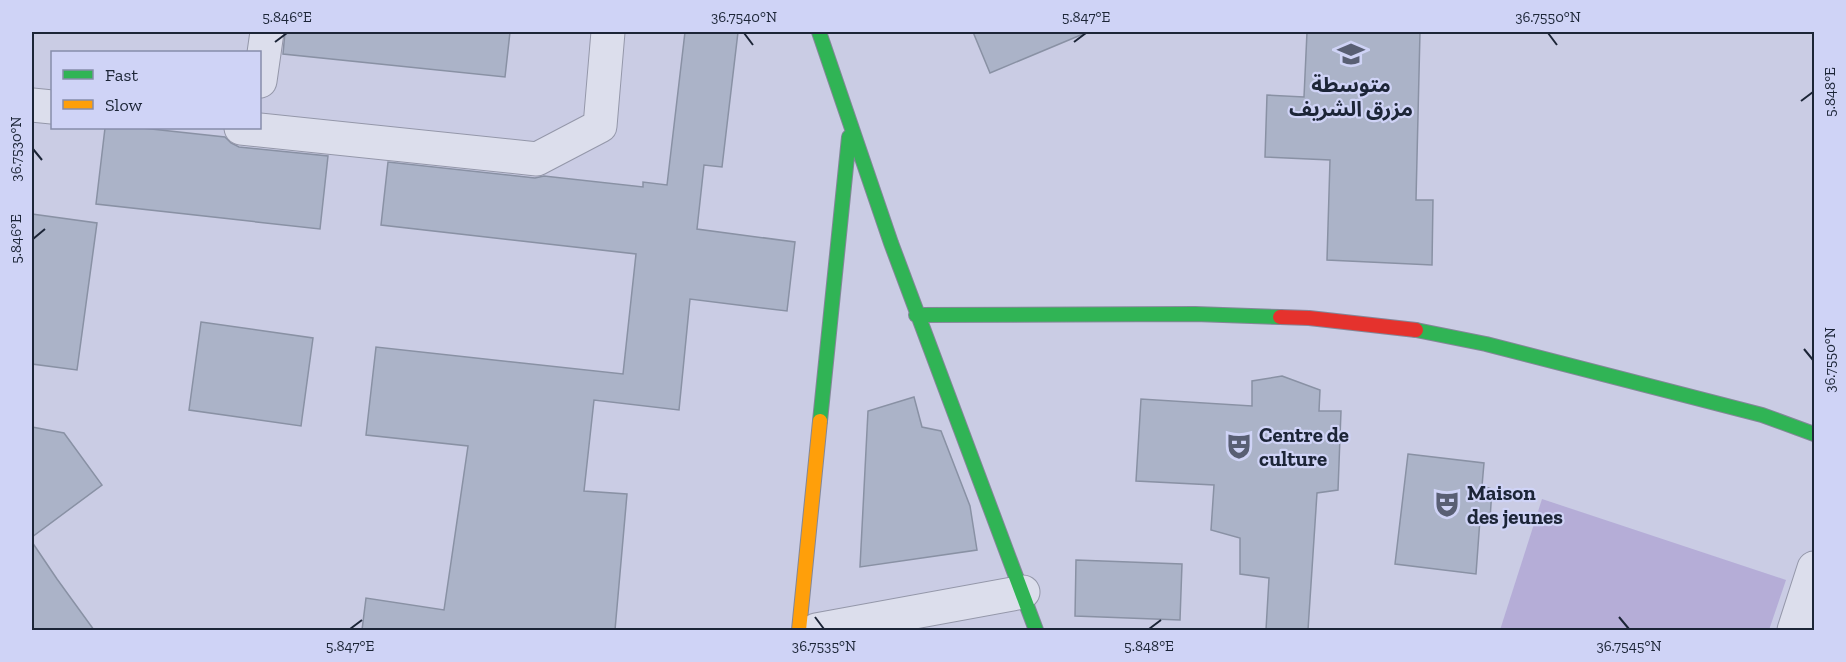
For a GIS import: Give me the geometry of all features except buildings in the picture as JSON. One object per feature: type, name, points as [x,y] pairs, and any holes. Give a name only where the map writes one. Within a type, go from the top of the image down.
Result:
[{"type":"street","points":[[261,74],[267,32]]},
{"type":"street","points":[[257,129],[537,159],[600,126],[608,32]]},
{"type":"street","points":[[819,32],[849,129],[916,315],[1036,630]]},
{"type":"street","points":[[32,105],[51,107]]},
{"type":"street","points":[[799,630],[849,129]]},
{"type":"street","points":[[916,315],[1195,314],[1308,318],[1403,327],[1486,344],[1762,415],[1815,434]]},
{"type":"street","points":[[1794,630],[1815,568]]},
{"type":"street","points":[[816,630],[1023,592]]},
{"type":"shaded area","points":[[1542,499],[1786,580],[1769,630],[1500,630]]},
{"type":"traffic: fast","points":[[819,32],[891,243],[1036,630]]},
{"type":"traffic: fast","points":[[820,421],[849,137]]},
{"type":"traffic: fast","points":[[916,315],[1195,314],[1280,317]]},
{"type":"traffic: fast","points":[[1416,330],[1486,344],[1762,415],[1814,434]]},
{"type":"traffic: slow","points":[[799,630],[820,421]]},
{"type":"traffic: jam","points":[[1280,317],[1416,330]]},
{"type":"place","name":"متوسطة مزرق الشريف","points":[[1351,54]]},
{"type":"place","name":"Centre de culture","points":[[1239,446]]},
{"type":"place","name":"Maison des jeunes","points":[[1447,504]]}]
